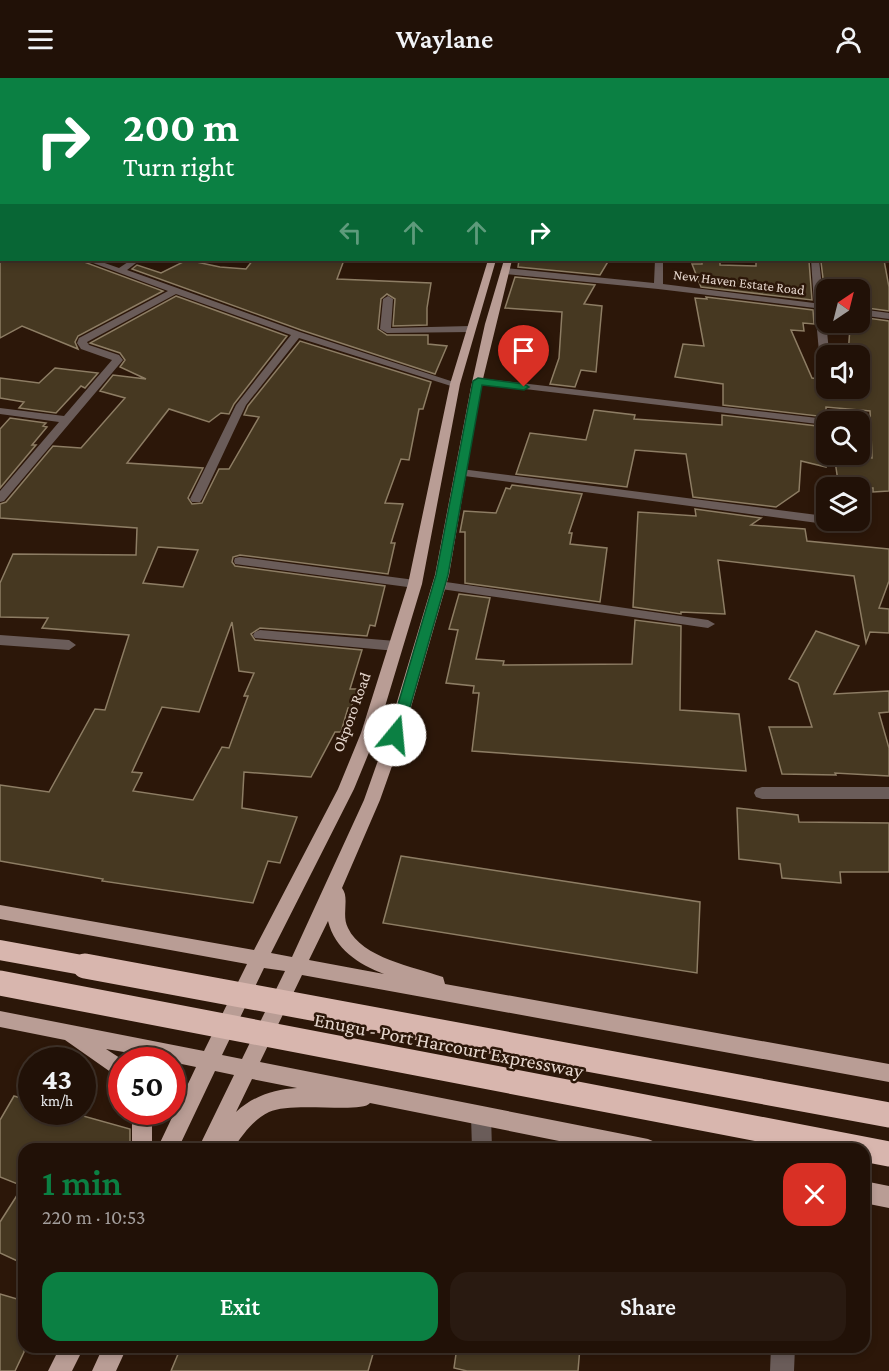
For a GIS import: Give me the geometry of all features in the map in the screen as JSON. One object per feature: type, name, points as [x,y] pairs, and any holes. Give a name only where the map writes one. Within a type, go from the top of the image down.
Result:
[{"type":"highway","name":"Enugu - Port Harcourt Expressway","points":[[0,950],[889,1115]]},
{"type":"highway","name":"Enugu - Port Harcourt Expressway","points":[[0,983],[832,1143]]},
{"type":"highway","name":"Enugu - Port Harcourt Expressway","points":[[870,1150],[889,1154]]},
{"type":"main road","name":"Okporo Road","points":[[170,1143],[259,959],[346,789],[369,733],[415,584],[455,384],[492,261]]},
{"type":"main road","points":[[211,1143],[343,866],[372,800],[395,735],[439,585],[478,381],[506,265]]},
{"type":"main road","points":[[343,866],[334,905],[338,932],[351,949],[394,969],[487,1000]]},
{"type":"main road","points":[[0,912],[889,1073]]},
{"type":"main road","points":[[0,1019],[618,1143]]},
{"type":"main road","points":[[64,1032],[108,1062]]},
{"type":"main road","points":[[225,1143],[251,1111],[271,1101],[291,1097],[401,1099]]},
{"type":"main road","points":[[142,1125],[142,1143]]},
{"type":"main road","points":[[870,1193],[889,1197]]},
{"type":"main road","points":[[60,1371],[69,1353]]},
{"type":"main road","points":[[104,1371],[112,1353]]},
{"type":"street","points":[[92,261],[297,334],[455,384]]},
{"type":"street","points":[[120,271],[135,261]]},
{"type":"street","points":[[658,286],[659,261]]},
{"type":"street","points":[[815,261],[819,279]]},
{"type":"street","name":"New Haven Estate Road","points":[[506,265],[816,306]]},
{"type":"street","points":[[0,498],[118,360],[85,347],[83,340],[175,291]]},
{"type":"street","points":[[388,299],[385,329],[390,331],[470,329]]},
{"type":"street","points":[[870,313],[889,316]]},
{"type":"street","points":[[196,499],[241,405],[260,377],[297,334]]},
{"type":"street","points":[[478,381],[816,421]]},
{"type":"street","points":[[0,411],[67,420]]},
{"type":"street","points":[[461,473],[816,519]]},
{"type":"street","points":[[240,561],[415,584]]},
{"type":"street","points":[[439,585],[708,624]]},
{"type":"street","points":[[260,635],[396,646]]},
{"type":"street","points":[[0,640],[69,645]]},
{"type":"street","points":[[762,793],[889,794]]},
{"type":"street","points":[[481,1116],[482,1143]]},
{"type":"street","points":[[782,1371],[783,1353]]},
{"type":"building","points":[[0,261],[84,261],[163,291],[78,336],[75,342],[78,349],[22,326],[0,338]]},
{"type":"building","points":[[185,261],[246,269],[252,261],[344,261],[337,279],[431,283],[427,325],[393,326],[395,299],[387,294],[381,299],[378,329],[387,335],[428,335],[428,344],[447,346],[435,374],[301,330],[132,269],[137,265],[161,273]]},
{"type":"building","points":[[519,261],[608,261],[600,275],[518,267]]},
{"type":"building","points":[[702,261],[720,261],[720,265],[756,266],[756,261],[809,261],[812,300],[701,287],[692,264],[702,264]]},
{"type":"building","points":[[884,261],[889,287],[889,311],[870,308],[870,279],[823,279],[821,262]]},
{"type":"building","points":[[515,277],[595,285],[584,304],[602,306],[596,372],[581,370],[575,387],[550,384],[559,358],[562,312],[505,308]]},
{"type":"building","points":[[176,296],[287,336],[234,404],[229,414],[221,413],[209,422],[169,409],[127,463],[203,468],[188,498],[192,504],[202,503],[219,469],[229,469],[259,417],[244,415],[248,406],[300,341],[431,382],[423,409],[419,409],[409,460],[401,459],[385,503],[403,504],[391,543],[395,543],[388,574],[240,555],[233,557],[232,562],[235,566],[385,586],[375,626],[370,625],[367,636],[260,628],[251,634],[255,640],[362,650],[350,689],[357,689],[351,708],[348,708],[341,732],[335,732],[311,777],[244,772],[242,808],[297,817],[280,863],[268,861],[253,903],[102,881],[103,879],[0,861],[0,785],[49,792],[95,709],[105,710],[129,635],[42,628],[48,618],[0,617],[0,583],[13,554],[136,555],[137,528],[0,518],[0,504],[6,502],[53,446],[81,448],[125,398],[100,391],[113,375],[146,379],[120,367],[125,360],[120,353],[90,343]],"holes":[[[158,547],[198,550],[183,587],[143,583]],[[232,622],[239,671],[254,673],[244,696],[248,696],[229,748],[222,747],[193,800],[133,791],[142,773],[132,772],[162,707],[199,712]]]},
{"type":"building","points":[[706,297],[813,310],[814,324],[803,323],[804,331],[791,330],[812,378],[816,379],[816,399],[870,399],[870,345],[849,345],[850,333],[870,333],[870,318],[889,321],[889,491],[873,492],[873,488],[870,488],[870,477],[837,477],[836,465],[870,465],[870,458],[872,458],[870,411],[826,407],[826,411],[816,411],[816,416],[723,405],[723,384],[675,377],[683,344],[704,346],[695,298],[707,299]]},
{"type":"building","points":[[55,368],[98,373],[85,388],[81,386],[56,413],[19,408],[24,402],[0,398],[0,378],[39,383]]},
{"type":"building","points":[[594,410],[635,415],[634,419],[722,425],[722,415],[816,426],[816,465],[801,461],[799,491],[776,507],[693,497],[686,454],[635,450],[627,487],[516,474],[530,433],[586,440]]},
{"type":"building","points":[[10,418],[46,423],[43,426],[47,427],[32,445],[36,445],[0,488],[0,429]]},
{"type":"building","points":[[512,485],[582,494],[569,533],[572,533],[570,544],[607,548],[600,602],[465,583],[465,532],[460,532],[464,511],[496,513],[506,488],[510,489]]},
{"type":"building","points":[[695,509],[761,518],[751,525],[805,529],[807,541],[889,549],[889,581],[879,608],[889,609],[889,633],[870,632],[866,643],[854,576],[718,560],[725,614],[681,612],[681,614],[633,607],[638,512],[696,516]]},
{"type":"building","points":[[459,594],[490,598],[476,659],[504,661],[503,665],[632,664],[635,620],[681,626],[680,710],[739,714],[746,771],[472,751],[479,693],[473,693],[474,686],[446,683],[458,630],[449,629]]},
{"type":"building","points":[[816,631],[859,646],[834,694],[889,691],[889,712],[879,713],[889,748],[889,776],[835,773],[836,775],[782,774],[769,727],[812,727],[798,683],[789,679]]},
{"type":"building","points":[[737,808],[798,815],[799,822],[889,823],[889,872],[840,872],[841,883],[782,878],[780,864],[739,859]]},
{"type":"building","points":[[401,856],[700,902],[697,973],[383,923]]},
{"type":"building","points":[[14,1096],[18,1097],[18,1125],[96,1125],[96,1120],[108,1123],[108,1125],[130,1129],[130,1143],[18,1143],[18,1184],[0,1177],[0,1120]]},
{"type":"building","points":[[18,1194],[18,1261],[0,1253],[0,1222]]},
{"type":"building","points":[[0,1294],[18,1299],[18,1353],[24,1353],[15,1371],[0,1371]]},
{"type":"building","points":[[178,1353],[373,1353],[368,1371],[171,1371]]},
{"type":"building","points":[[456,1353],[580,1353],[578,1371],[467,1371],[454,1368]]},
{"type":"route","points":[[395,735],[442,575],[478,381],[524,387]]}]
